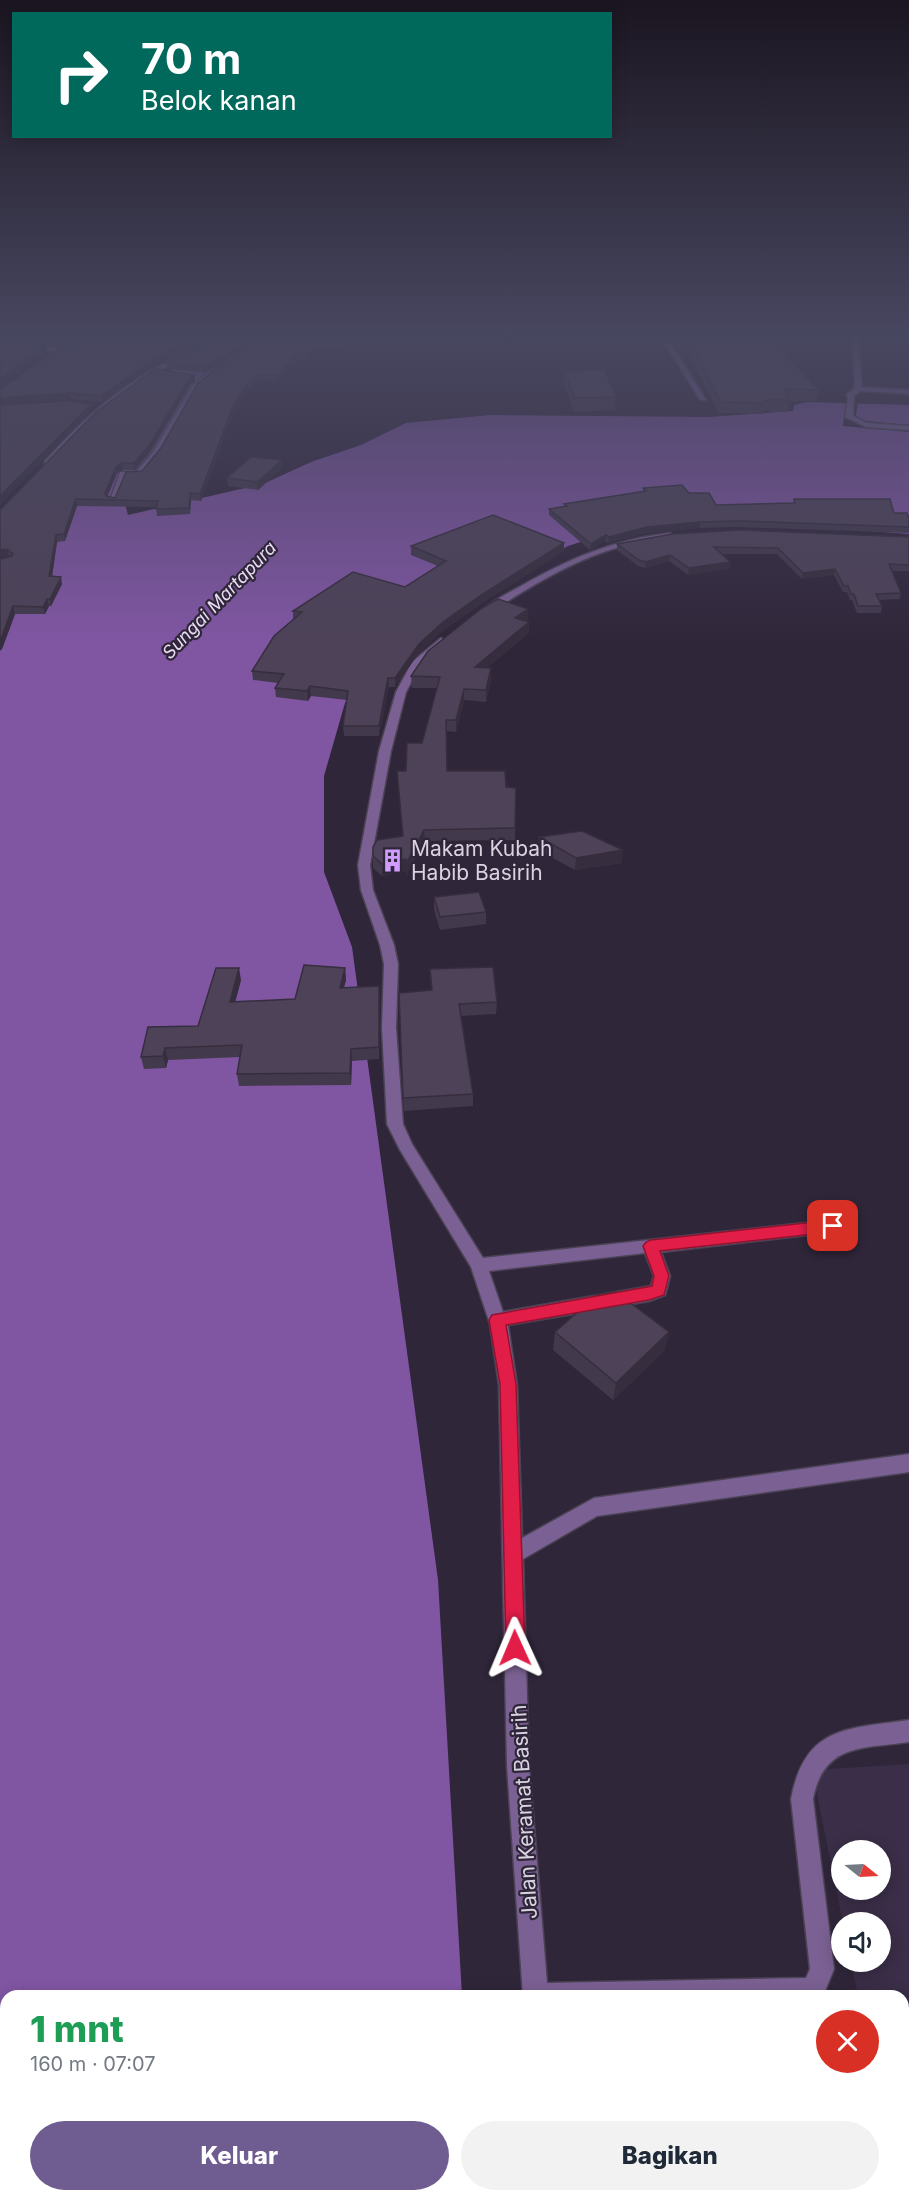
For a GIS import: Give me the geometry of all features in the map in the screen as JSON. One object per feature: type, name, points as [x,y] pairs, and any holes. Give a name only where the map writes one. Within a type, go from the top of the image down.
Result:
[{"type":"street","points":[[44,467],[67,440]]},
{"type":"street","points":[[112,501],[123,474],[138,474],[164,440]]},
{"type":"street","points":[[471,621],[534,583],[583,558],[638,540],[684,534]]},
{"type":"street","name":"Jalan Keramat Basirih","points":[[453,633],[416,664],[401,692],[385,751],[364,865],[367,890],[387,945],[391,963],[389,1028],[395,1124],[405,1146],[479,1265],[497,1320],[508,1384],[518,1766],[536,1990]]},
{"type":"street","points":[[479,1265],[833,1226]]},
{"type":"street","points":[[497,1320],[637,1296],[658,1290],[662,1276],[651,1246]]},
{"type":"street","points":[[513,1554],[594,1507],[909,1463]]},
{"type":"street","points":[[814,1990],[822,1969],[802,1799],[803,1783],[822,1752],[837,1743],[909,1731]]},
{"type":"shaded area","points":[[909,1764],[909,1990],[857,1990],[853,1972],[891,1972],[891,1912],[841,1912],[838,1900],[891,1900],[891,1840],[831,1840],[831,1864],[812,1770]]},
{"type":"water","name":"Sungai Martapura","points":[[110,440],[189,440],[125,504],[128,515],[263,484],[311,462],[372,440],[909,440],[909,534],[727,520],[624,528],[568,546],[407,635],[345,703],[324,776],[324,872],[352,947],[438,1580],[462,1990],[0,1990],[0,579]]},
{"type":"building","points":[[0,440],[56,440],[0,496]]},
{"type":"building","points":[[69,440],[153,440],[134,463],[122,463],[116,467],[105,493],[106,496],[115,498],[126,472],[142,471],[166,440],[220,440],[200,494],[190,493],[189,508],[156,509],[158,501],[76,499],[64,534],[56,535],[49,576],[61,577],[50,599],[47,599],[43,607],[13,606],[0,642],[0,559],[13,554],[7,549],[0,550],[0,510]]},
{"type":"building","points":[[251,457],[282,460],[257,482],[227,478]]},
{"type":"building","points":[[682,485],[689,493],[709,493],[716,505],[795,503],[794,499],[890,499],[894,513],[907,513],[909,527],[740,521],[700,522],[647,527],[609,537],[606,535],[591,544],[549,509],[567,506],[564,504],[646,491],[643,488]]},
{"type":"building","points":[[493,515],[564,543],[481,595],[443,622],[419,644],[395,678],[388,678],[379,726],[343,726],[348,691],[310,686],[307,691],[275,688],[284,674],[252,671],[274,636],[302,612],[293,611],[353,572],[405,587],[446,561],[411,546]]},
{"type":"building","points":[[740,530],[909,537],[909,565],[889,564],[901,593],[876,594],[882,606],[858,606],[854,594],[851,594],[848,586],[844,586],[835,569],[803,573],[778,548],[714,547],[730,562],[689,568],[670,555],[645,562],[639,560],[617,544],[672,534]]},
{"type":"building","points":[[498,599],[528,609],[515,618],[529,622],[475,667],[491,668],[486,690],[464,689],[456,720],[446,720],[447,771],[505,771],[506,787],[516,788],[515,828],[424,830],[406,864],[406,859],[382,864],[373,856],[373,847],[377,840],[403,836],[397,771],[406,771],[407,743],[422,743],[440,677],[411,676],[428,651],[482,608]]},
{"type":"building","points":[[582,831],[623,850],[576,858],[539,837]]},
{"type":"building","points":[[479,892],[486,912],[440,917],[434,897]]},
{"type":"building","points":[[304,965],[345,968],[340,988],[379,986],[379,1047],[351,1049],[350,1073],[237,1074],[242,1045],[165,1048],[163,1056],[141,1057],[148,1027],[198,1026],[216,968],[239,968],[230,1002],[295,999]]},
{"type":"building","points":[[493,967],[497,1002],[459,1004],[473,1094],[403,1098],[399,993],[432,990],[430,969]]},
{"type":"building","points":[[616,1292],[669,1332],[616,1383],[555,1332],[597,1295]]},
{"type":"place","name":"Makam Kubah Habib Basirih","points":[[393,860]]},
{"type":"route","points":[[515,1648],[508,1384],[497,1320],[649,1294],[658,1290],[662,1283],[662,1276],[651,1246],[833,1226]]}]
